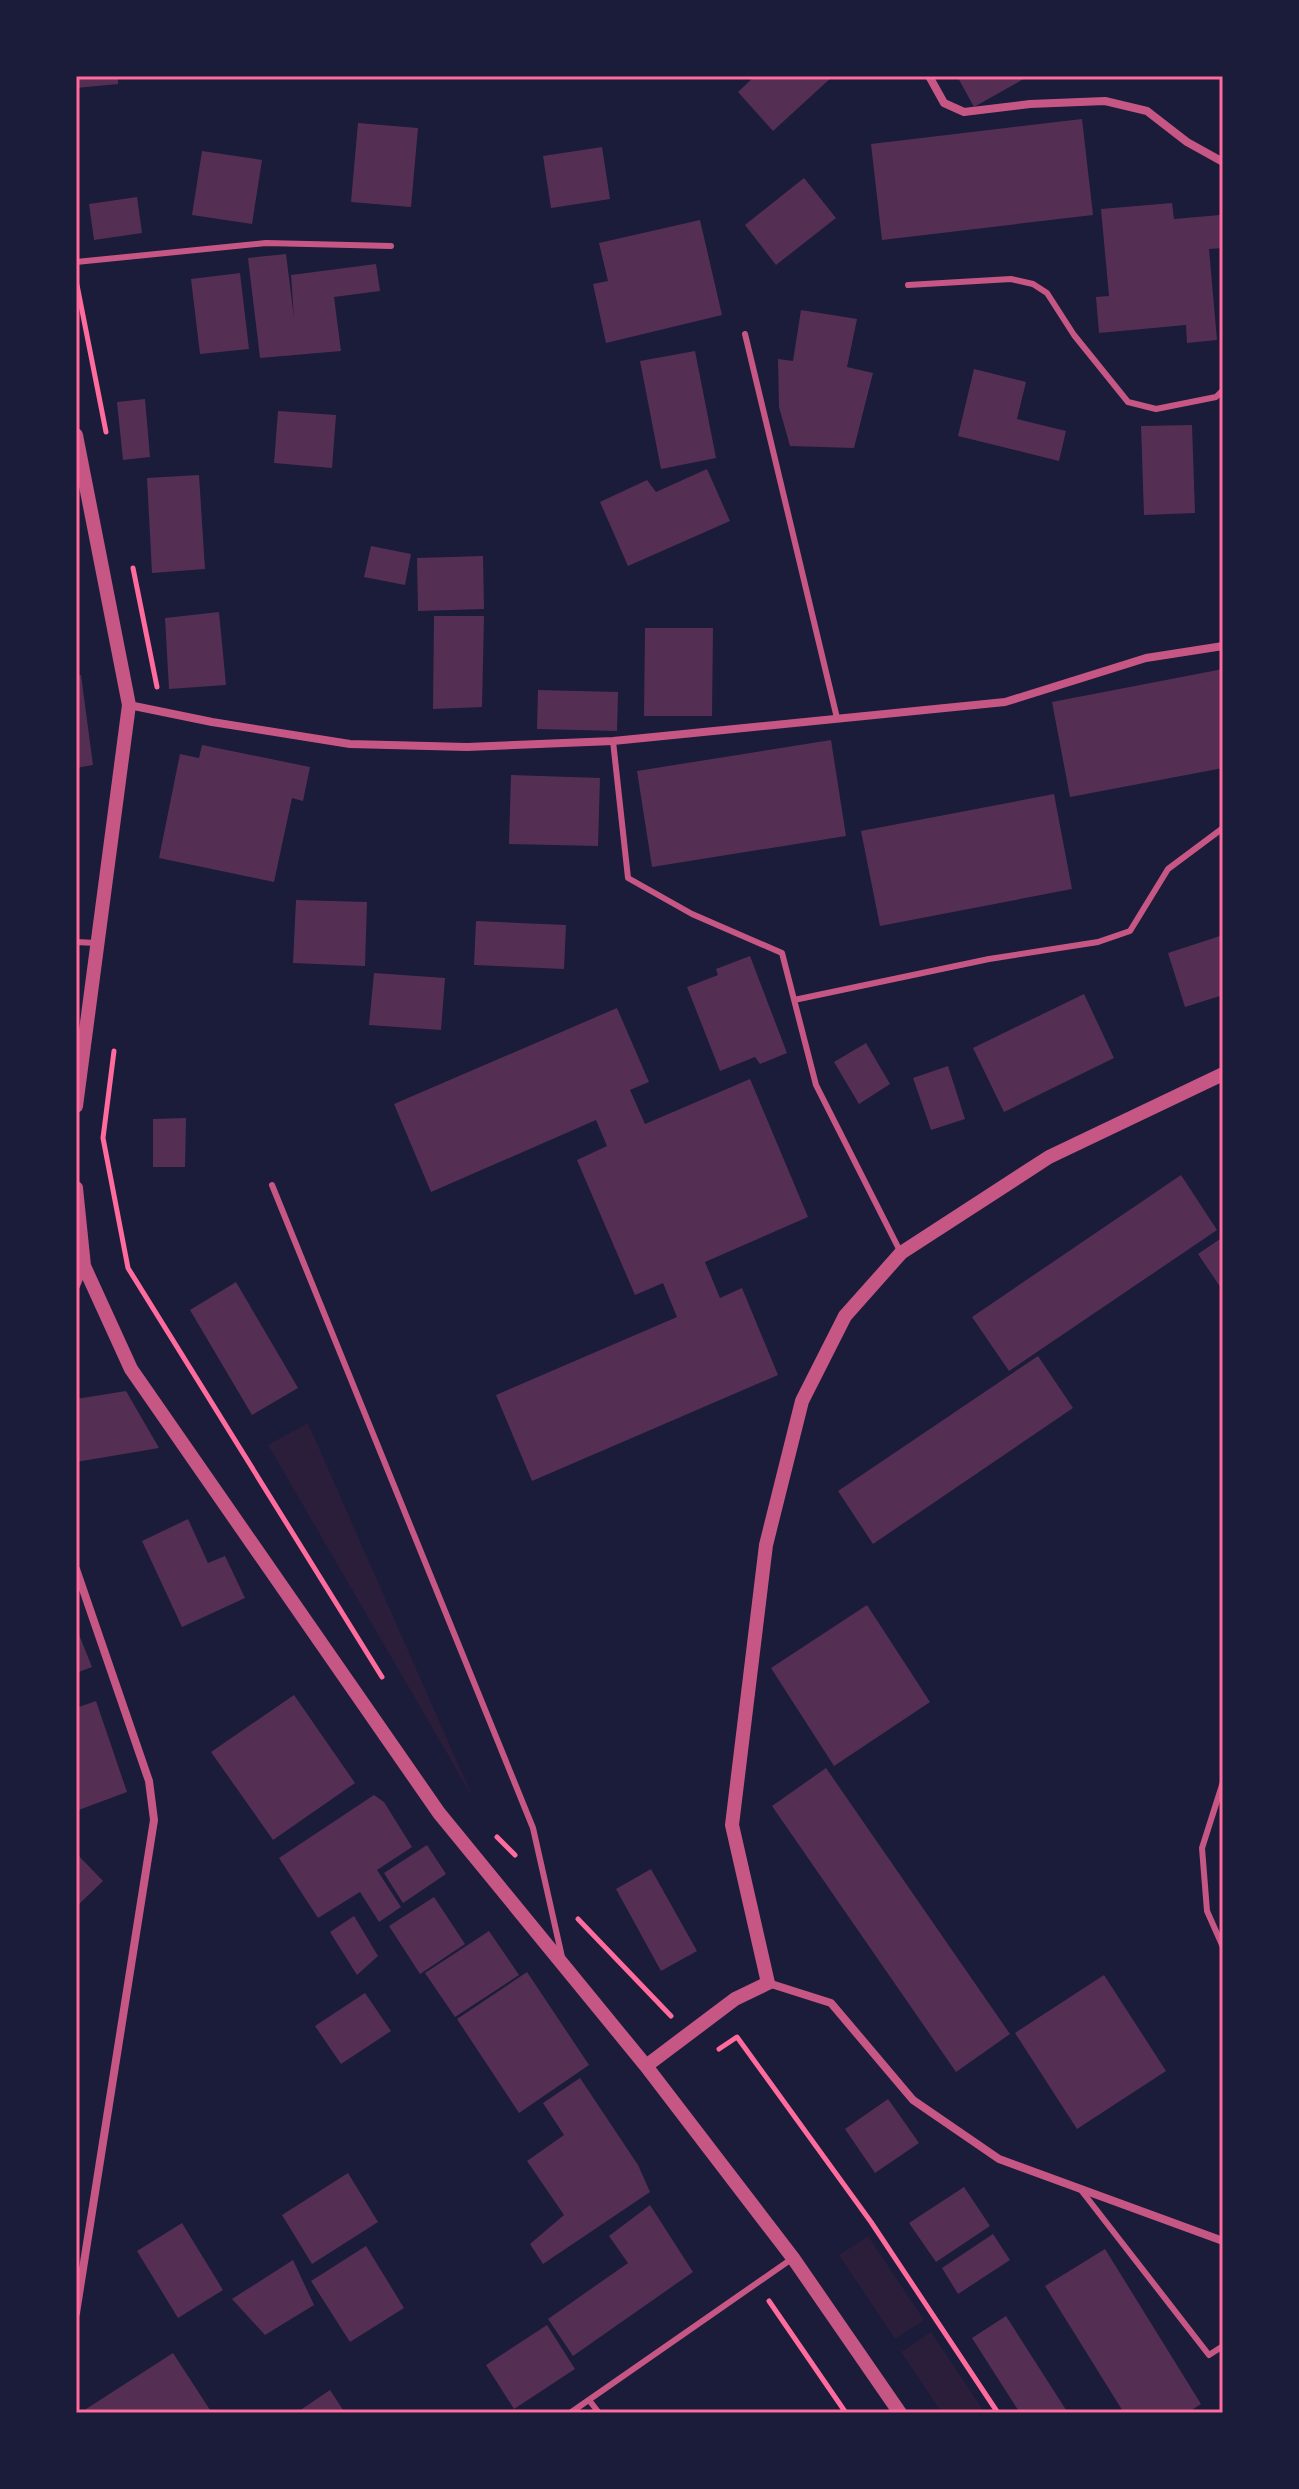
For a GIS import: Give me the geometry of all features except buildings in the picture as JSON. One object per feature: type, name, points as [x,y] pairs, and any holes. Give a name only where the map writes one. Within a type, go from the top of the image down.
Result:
[{"type":"street","points":[[929,76],[944,103],[964,112],[1030,104],[1105,101],[1147,111],[1187,142],[1223,162]]},
{"type":"street","points":[[76,435],[129,705],[76,1106]]},
{"type":"street","points":[[129,705],[350,744],[467,747],[613,741],[1005,702],[1146,658],[1223,646]]},
{"type":"street","points":[[768,1983],[732,1825],[766,1545],[802,1401],[845,1316],[901,1253],[1049,1157],[1223,1074]]},
{"type":"street","points":[[76,1188],[84,1266],[131,1369],[439,1813],[646,2066],[793,2258],[900,2413]]},
{"type":"street","points":[[76,1286],[84,1266]]},
{"type":"street","points":[[76,1569],[149,1781],[154,1820],[76,2313]]},
{"type":"street","points":[[646,2066],[735,1999],[768,1983],[831,2003],[913,2100],[999,2159],[1223,2241]]},
{"type":"lane","points":[[76,262],[266,243],[391,246]]},
{"type":"lane","points":[[908,285],[1011,279],[1033,284],[1047,293],[1074,335],[1128,402],[1156,409],[1216,397],[1223,390]]},
{"type":"lane","points":[[745,334],[837,718]]},
{"type":"lane","points":[[613,741],[628,878],[692,914],[782,953],[816,1085],[901,1253]]},
{"type":"lane","points":[[794,1000],[989,959],[1098,942],[1130,931],[1168,869],[1223,828]]},
{"type":"lane","points":[[76,942],[96,943]]},
{"type":"lane","points":[[272,1185],[533,1828],[563,1965]]},
{"type":"lane","points":[[1223,1782],[1202,1848],[1207,1911],[1223,1947]]},
{"type":"lane","points":[[1081,2190],[1209,2355],[1223,2346]]},
{"type":"lane","points":[[570,2413],[793,2258]]},
{"type":"lane","points":[[589,2400],[599,2413]]},
{"type":"path","points":[[764,2294],[846,2413]]},
{"type":"shaded area","points":[[308,1423],[473,1798],[268,1445]]},
{"type":"shaded area","points":[[868,2236],[924,2320],[895,2339],[839,2255]]},
{"type":"shaded area","points":[[931,2332],[985,2413],[942,2413],[901,2352]]}]
